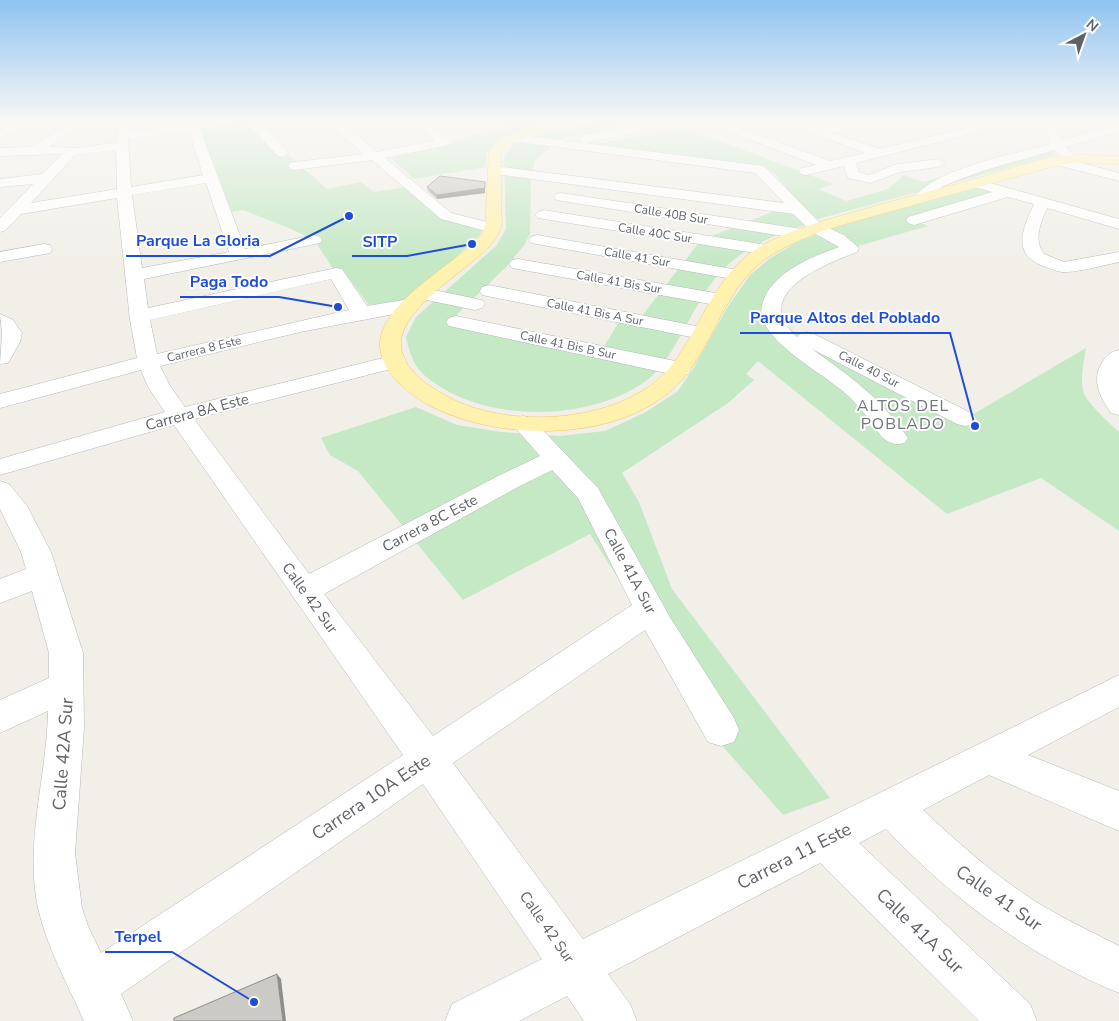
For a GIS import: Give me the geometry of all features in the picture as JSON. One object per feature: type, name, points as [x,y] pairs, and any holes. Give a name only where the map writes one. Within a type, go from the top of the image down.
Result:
[{"type":"main road","points":[[495,170],[493,228],[482,245],[417,299],[401,315],[392,332],[391,351],[404,374],[417,388],[437,401],[481,418],[523,423],[567,423],[618,412],[657,392],[680,368],[738,275],[767,250],[809,231],[921,198],[970,178],[1032,168]]},
{"type":"street","points":[[0,227],[10,213],[56,168]]},
{"type":"street","name":"Calle 42 Sur","points":[[123,168],[124,191],[140,316],[148,362],[159,387],[304,591],[428,759],[612,1021]]},
{"type":"street","points":[[207,168],[238,254]]},
{"type":"street","points":[[297,168],[305,176]]},
{"type":"street","points":[[390,168],[446,216],[493,228]]},
{"type":"street","points":[[748,168],[759,169],[776,186],[799,210],[809,231],[838,238],[851,248],[799,271],[775,297],[771,310],[772,320],[792,343],[850,386],[868,402],[896,438]]},
{"type":"street","points":[[806,171],[821,168]]},
{"type":"street","points":[[851,168],[853,175],[862,178],[875,177],[902,168]]},
{"type":"street","points":[[913,181],[938,168]]},
{"type":"street","points":[[948,168],[970,178],[1009,192],[1073,211],[1118,221]]},
{"type":"street","points":[[1086,168],[1119,177]]},
{"type":"street","points":[[495,170],[539,171],[799,210]]},
{"type":"street","points":[[482,298],[518,264],[536,240],[542,228],[543,202],[539,171]]},
{"type":"street","points":[[0,183],[46,178]]},
{"type":"street","points":[[10,213],[124,191],[211,178]]},
{"type":"street","points":[[756,184],[776,186]]},
{"type":"street","points":[[914,220],[1009,192]]},
{"type":"street","points":[[1072,194],[1073,211]]},
{"type":"street","name":"Calle 40B Sur","points":[[543,202],[809,231]]},
{"type":"street","name":"Calle 40C Sur","points":[[543,202],[767,250]]},
{"type":"street","points":[[1042,202],[1032,225],[1030,244],[1035,256],[1056,266],[1067,267],[1119,257]]},
{"type":"street","points":[[895,205],[933,214]]},
{"type":"street","points":[[136,274],[314,240]]},
{"type":"street","name":"Calle 41 Sur","points":[[536,240],[738,275]]},
{"type":"street","points":[[0,257],[44,249]]},
{"type":"street","name":"Calle 41 Bis Sur","points":[[518,264],[721,300]]},
{"type":"street","points":[[140,316],[336,274],[361,313]]},
{"type":"street","name":"Calle 41 Bis A Sur","points":[[417,299],[482,298],[701,333]]},
{"type":"street","name":"Calle 41 Bis B Sur","points":[[482,298],[456,322],[680,368]]},
{"type":"street","name":"Carrera 8 Este","points":[[0,401],[148,362],[417,299]]},
{"type":"street","name":"Calle 40 Sur","points":[[772,320],[965,419]]},
{"type":"street","points":[[0,358],[12,338],[3,325]]},
{"type":"street","points":[[1119,356],[1106,377],[1110,392],[1119,408]]},
{"type":"street","name":"Carrera 8A Este","points":[[1,486],[179,416],[395,361]]},
{"type":"street","name":"Calle 41A Sur","points":[[523,423],[589,494],[650,610],[721,730]]},
{"type":"street","name":"Carrera 8C Este","points":[[304,591],[509,481],[557,458]]},
{"type":"street","name":"Calle 42A Sur","points":[[1,486],[27,531],[43,574],[66,653],[67,686],[64,756],[54,853],[56,880],[60,908],[68,934],[108,1021]]},
{"type":"street","points":[[0,591],[43,574]]},
{"type":"street","name":"Carrera 10A Este","points":[[92,986],[650,610]]},
{"type":"street","points":[[0,717],[67,686]]},
{"type":"street","name":"Carrera 11 Este","points":[[468,1021],[1119,690]]},
{"type":"street","points":[[990,757],[1119,811]]},
{"type":"street","name":"Calle 41 Sur","points":[[892,807],[920,836],[963,875],[1031,923],[1119,970]]},
{"type":"street","name":"Calle 41A Sur","points":[[826,840],[1013,1021]]},
{"type":"green space","points":[[215,168],[303,168],[327,189],[361,182],[374,192],[406,187],[446,220],[481,230],[480,235],[410,299],[369,305],[344,272],[336,273],[314,240],[243,210],[232,212]]},
{"type":"green space","points":[[402,168],[482,168],[414,179]]},
{"type":"green space","points":[[504,168],[533,168],[531,175],[530,234],[525,244],[506,267],[447,324],[598,357],[621,318],[638,321],[701,240],[780,209],[790,212],[805,225],[781,233],[758,244],[727,266],[718,275],[698,303],[666,360],[643,383],[619,396],[591,405],[562,411],[532,412],[501,409],[472,402],[446,390],[423,374],[412,357],[406,337],[416,317],[496,246],[506,229]]},
{"type":"green space","points":[[765,168],[791,168],[834,184],[819,189],[846,201],[888,189],[904,175],[923,182],[974,168],[1009,168],[814,220],[774,173]]},
{"type":"green space","points":[[977,185],[1004,194],[915,221],[928,226],[851,248],[786,284],[772,320],[965,419],[1086,348],[1082,375],[1083,391],[1093,407],[1119,432],[1119,531],[1041,478],[947,514],[758,361],[746,374],[754,380],[728,403],[622,473],[639,502],[672,589],[830,798],[783,815],[705,726],[634,603],[590,534],[463,600],[358,471],[330,455],[321,438],[416,407],[457,425],[501,432],[560,436],[605,431],[644,413],[677,392],[693,369],[727,308],[750,275],[769,259],[797,242],[833,228]]},
{"type":"building","points":[[440,176],[485,182],[485,188],[437,195],[427,187]]},
{"type":"building","points":[[277,974],[283,1021],[174,1021],[174,1018]]},
{"type":"place","name":"Parque La Gloria","points":[[349,216]]},
{"type":"place","name":"SITP","points":[[472,244]]},
{"type":"place","name":"Paga Todo","points":[[338,307]]},
{"type":"place","name":"Parque Altos del Poblado","points":[[975,426]]},
{"type":"place","name":"Terpel","points":[[254,1002]]},
{"type":"district","name":"ALTOS DEL POBLADO","points":[[903,414]]}]
